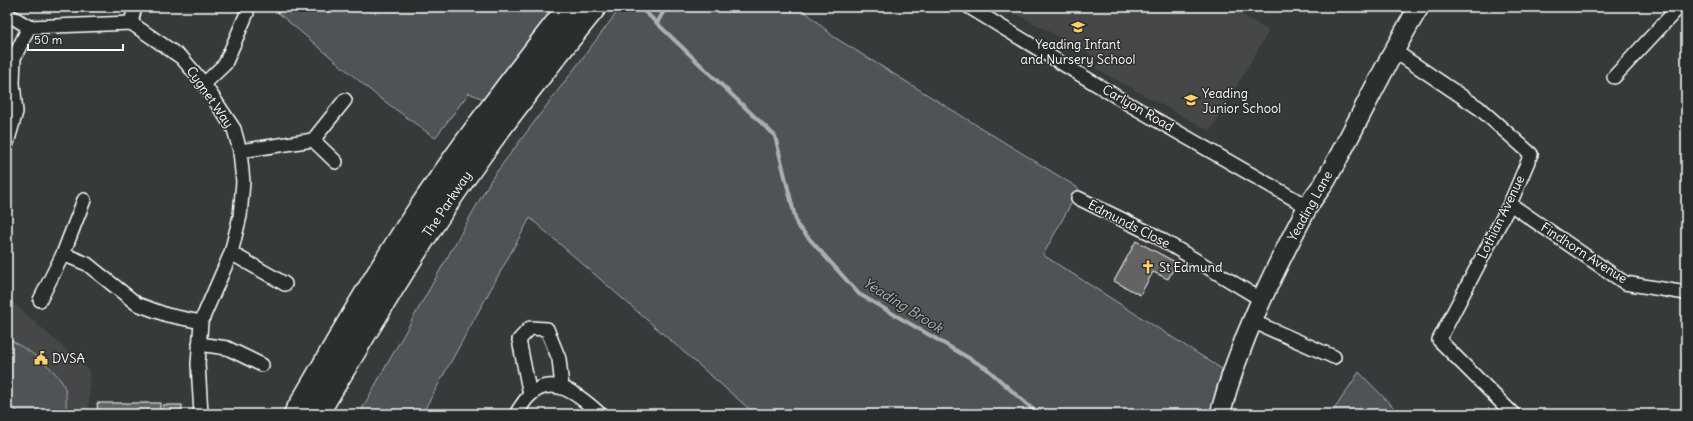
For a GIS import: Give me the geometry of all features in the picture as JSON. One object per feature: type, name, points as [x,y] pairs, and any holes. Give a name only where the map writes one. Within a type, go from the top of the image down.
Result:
[{"type":"highway","name":"The Parkway","points":[[295,414],[369,287],[415,215],[468,138],[513,77],[569,7]]},
{"type":"highway","name":"The Parkway","points":[[317,414],[392,289],[481,154],[529,88],[595,7]]},
{"type":"street","points":[[7,14],[29,27],[131,23],[135,7]]},
{"type":"street","name":"Carlyon Road","points":[[969,7],[1126,103],[1308,207]]},
{"type":"street","name":"Yeading Lane","points":[[1220,414],[1252,321],[1262,300],[1308,207],[1325,182],[1393,50],[1419,7]]},
{"type":"street","points":[[1614,76],[1679,7]]},
{"type":"street","points":[[204,84],[226,64],[248,13]]},
{"type":"street","name":"Cygnet Way","points":[[131,23],[182,58],[204,84],[234,129],[240,152],[242,189],[240,216],[231,253],[201,322],[199,344],[201,414]]},
{"type":"street","points":[[7,143],[16,112],[13,83],[14,58],[29,27]]},
{"type":"street","name":"Lothian Avenue","points":[[1393,50],[1479,108],[1531,154],[1510,204],[1439,340],[1513,414]]},
{"type":"street","points":[[240,152],[313,140],[344,100]]},
{"type":"street","points":[[313,140],[336,162]]},
{"type":"street","name":"Edmunds Close","points":[[1078,198],[1154,235],[1262,300]]},
{"type":"street","points":[[40,300],[63,254],[84,200]]},
{"type":"street","name":"Findhorn Avenue","points":[[1510,204],[1625,283],[1686,293]]},
{"type":"street","points":[[231,253],[285,284]]},
{"type":"street","points":[[63,254],[87,264],[137,304],[167,315],[201,322]]},
{"type":"street","points":[[1252,321],[1334,357]]},
{"type":"street","points":[[530,395],[519,340],[530,328],[547,329],[559,359],[562,388]]},
{"type":"street","points":[[199,344],[227,348],[262,365]]},
{"type":"street","points":[[516,414],[530,395],[544,387],[562,388],[576,394],[600,414]]},
{"type":"shaded area","points":[[271,7],[561,7],[486,100],[469,93],[435,138],[376,95]]},
{"type":"shaded area","points":[[621,7],[800,7],[834,37],[1075,186],[1079,189],[1043,255],[1222,369],[1210,414],[755,414],[530,218],[422,414],[359,414],[492,178]]},
{"type":"shaded area","name":"Yeading Junior School","points":[[1004,7],[1229,7],[1269,31],[1210,131],[1096,69],[1100,60]]},
{"type":"shaded area","name":"DVSA","points":[[7,297],[89,370],[89,414],[7,414]]},
{"type":"shaded area","points":[[7,338],[40,359],[56,374],[65,389],[66,414],[22,414],[7,405]]},
{"type":"shaded area","points":[[1359,372],[1400,414],[1331,414]]},
{"type":"building","name":"St Edmund","points":[[1136,241],[1177,263],[1168,279],[1153,272],[1140,295],[1114,281]]},
{"type":"building","points":[[97,403],[160,403],[160,414],[98,414]]},
{"type":"building","points":[[163,405],[182,405],[182,414],[163,414]]},
{"type":"waterway","name":"Yeading Brook","points":[[640,7],[775,136],[797,225],[859,294],[986,368],[1038,414]]},
{"type":"waterway","points":[[657,23],[666,7]]},
{"type":"place","name":"Yeading Infant and Nursery School","points":[[1078,27]]},
{"type":"place","name":"Yeading Junior School","points":[[1191,100]]},
{"type":"place","name":"St Edmund","points":[[1148,267]]},
{"type":"place","name":"DVSA","points":[[41,358]]}]
